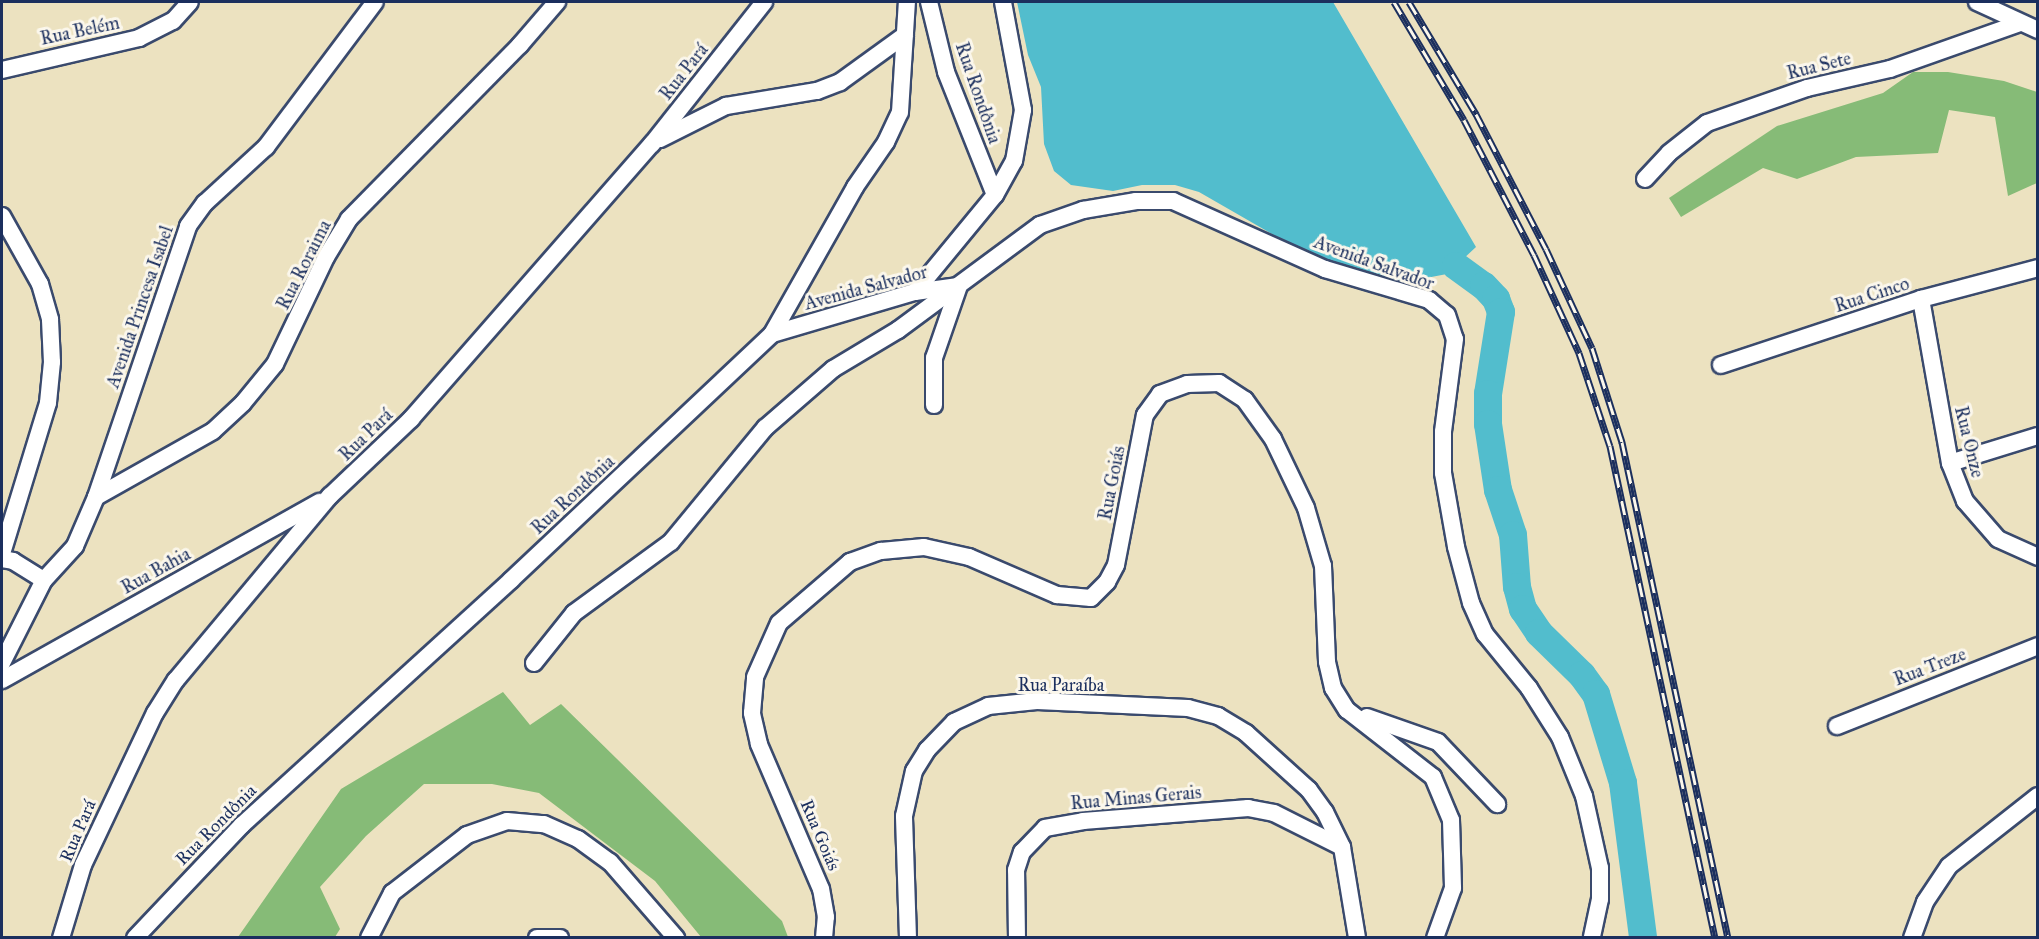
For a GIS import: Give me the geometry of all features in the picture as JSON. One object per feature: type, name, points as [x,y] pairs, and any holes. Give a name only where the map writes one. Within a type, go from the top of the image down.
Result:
[{"type":"street","name":"Rua Belém","points":[[2,70],[139,38],[173,21],[190,2]]},
{"type":"street","name":"Avenida Princesa Isabel","points":[[2,663],[44,580],[75,546],[96,496],[188,226],[206,203],[266,147],[375,2]]},
{"type":"street","name":"Rua Roraima","points":[[96,496],[203,437],[243,403],[275,364],[326,257],[350,219],[520,45],[557,2]]},
{"type":"street","name":"Rua Pará","points":[[61,938],[84,865],[155,712],[194,656],[330,496],[411,419],[652,144],[764,2]]},
{"type":"street","name":"Rua Rondônia","points":[[135,938],[242,825],[368,706],[511,580],[772,334],[900,112],[907,2]]},
{"type":"street","name":"Rua Rondônia","points":[[929,2],[946,72],[995,195]]},
{"type":"street","points":[[915,292],[995,195],[1014,161],[1023,110],[1003,2]]},
{"type":"street","points":[[1977,2],[2037,30]]},
{"type":"street","name":"Rua Sete","points":[[1645,179],[1669,153],[1707,123],[1807,88],[1890,69],[2020,23]]},
{"type":"street","points":[[652,144],[726,106],[817,91],[840,82],[905,35]]},
{"type":"street","name":"Avenida Salvador","points":[[772,334],[915,292],[960,285],[1040,225],[1083,210],[1136,201],[1173,201],[1326,269],[1429,300],[1447,315],[1455,339],[1443,432],[1443,474],[1456,547],[1471,603],[1485,634],[1529,688],[1560,737],[1584,796],[1600,868],[1600,899],[1592,938]]},
{"type":"street","points":[[2,216],[40,284],[50,320],[52,362],[48,403],[2,553]]},
{"type":"street","name":"Rua Cinco","points":[[1721,365],[1921,299],[2037,268]]},
{"type":"street","points":[[934,405],[934,358],[960,285]]},
{"type":"street","points":[[534,663],[574,613],[671,542],[689,525],[765,428],[795,400],[833,369],[898,330],[960,285]]},
{"type":"street","name":"Rua Onze","points":[[1921,299],[1950,463],[1965,501],[1976,518],[1998,539],[2037,557]]},
{"type":"street","name":"Rua Goiás","points":[[824,938],[826,917],[821,889],[759,744],[752,713],[755,676],[779,622],[850,562],[881,551],[924,547],[969,557],[1057,596],[1091,598],[1107,582],[1116,565],[1145,415],[1160,394],[1187,384],[1219,383],[1245,400],[1273,439],[1306,508],[1323,566],[1327,662],[1333,688],[1347,710],[1383,735],[1433,777],[1451,820],[1453,888],[1435,938]]},
{"type":"street","points":[[1950,463],[2037,436]]},
{"type":"street","name":"Rua Bahia","points":[[2,680],[330,496]]},
{"type":"street","points":[[2,560],[13,561],[44,580]]},
{"type":"street","name":"Rua Treze","points":[[1836,726],[2037,646]]},
{"type":"street","name":"Rua Paraíba","points":[[908,938],[904,816],[908,787],[927,750],[954,722],[988,706],[1037,701],[1188,708],[1218,716],[1246,733],[1309,790],[1325,812],[1342,847],[1357,938]]},
{"type":"street","points":[[1347,710],[1438,742],[1497,804]]},
{"type":"street","points":[[1912,938],[1925,902],[1949,866],[1982,836],[2037,796]]},
{"type":"street","name":"Rua Minas Gerais","points":[[1017,938],[1016,870],[1022,852],[1046,828],[1083,820],[1248,808],[1274,813],[1342,847]]},
{"type":"street","points":[[369,938],[392,893],[416,872],[467,835],[507,821],[544,824],[579,839],[609,861],[676,938]]},
{"type":"street","points":[[537,938],[560,938]]},
{"type":"green space","points":[[1913,72],[1948,72],[2004,81],[2037,92],[2037,183],[2008,196],[1995,117],[1949,110],[1938,153],[1856,157],[1797,179],[1763,168],[1681,217],[1669,198],[1777,126],[1883,93]]},
{"type":"green space","points":[[503,692],[530,725],[561,704],[782,921],[788,937],[701,937],[655,881],[539,793],[492,784],[424,784],[366,836],[320,887],[340,929],[335,937],[238,937],[341,789]]},
{"type":"water","points":[[1017,2],[1333,2],[1476,247],[1447,274],[1405,282],[1372,279],[1310,256],[1199,192],[1175,185],[1142,185],[1113,191],[1071,185],[1054,171],[1044,144],[1041,87],[1028,55]]},
{"type":"waterway","points":[[1456,266],[1484,286],[1496,299],[1501,312],[1488,394],[1488,424],[1498,490],[1513,535],[1517,587],[1523,609],[1539,633],[1582,675],[1596,694],[1623,783],[1643,938]]},
{"type":"railway","points":[[1394,2],[1464,120],[1534,255],[1579,353],[1610,446],[1715,938]]},
{"type":"railway","points":[[1409,2],[1476,114],[1546,249],[1592,348],[1622,442],[1728,938]]}]
